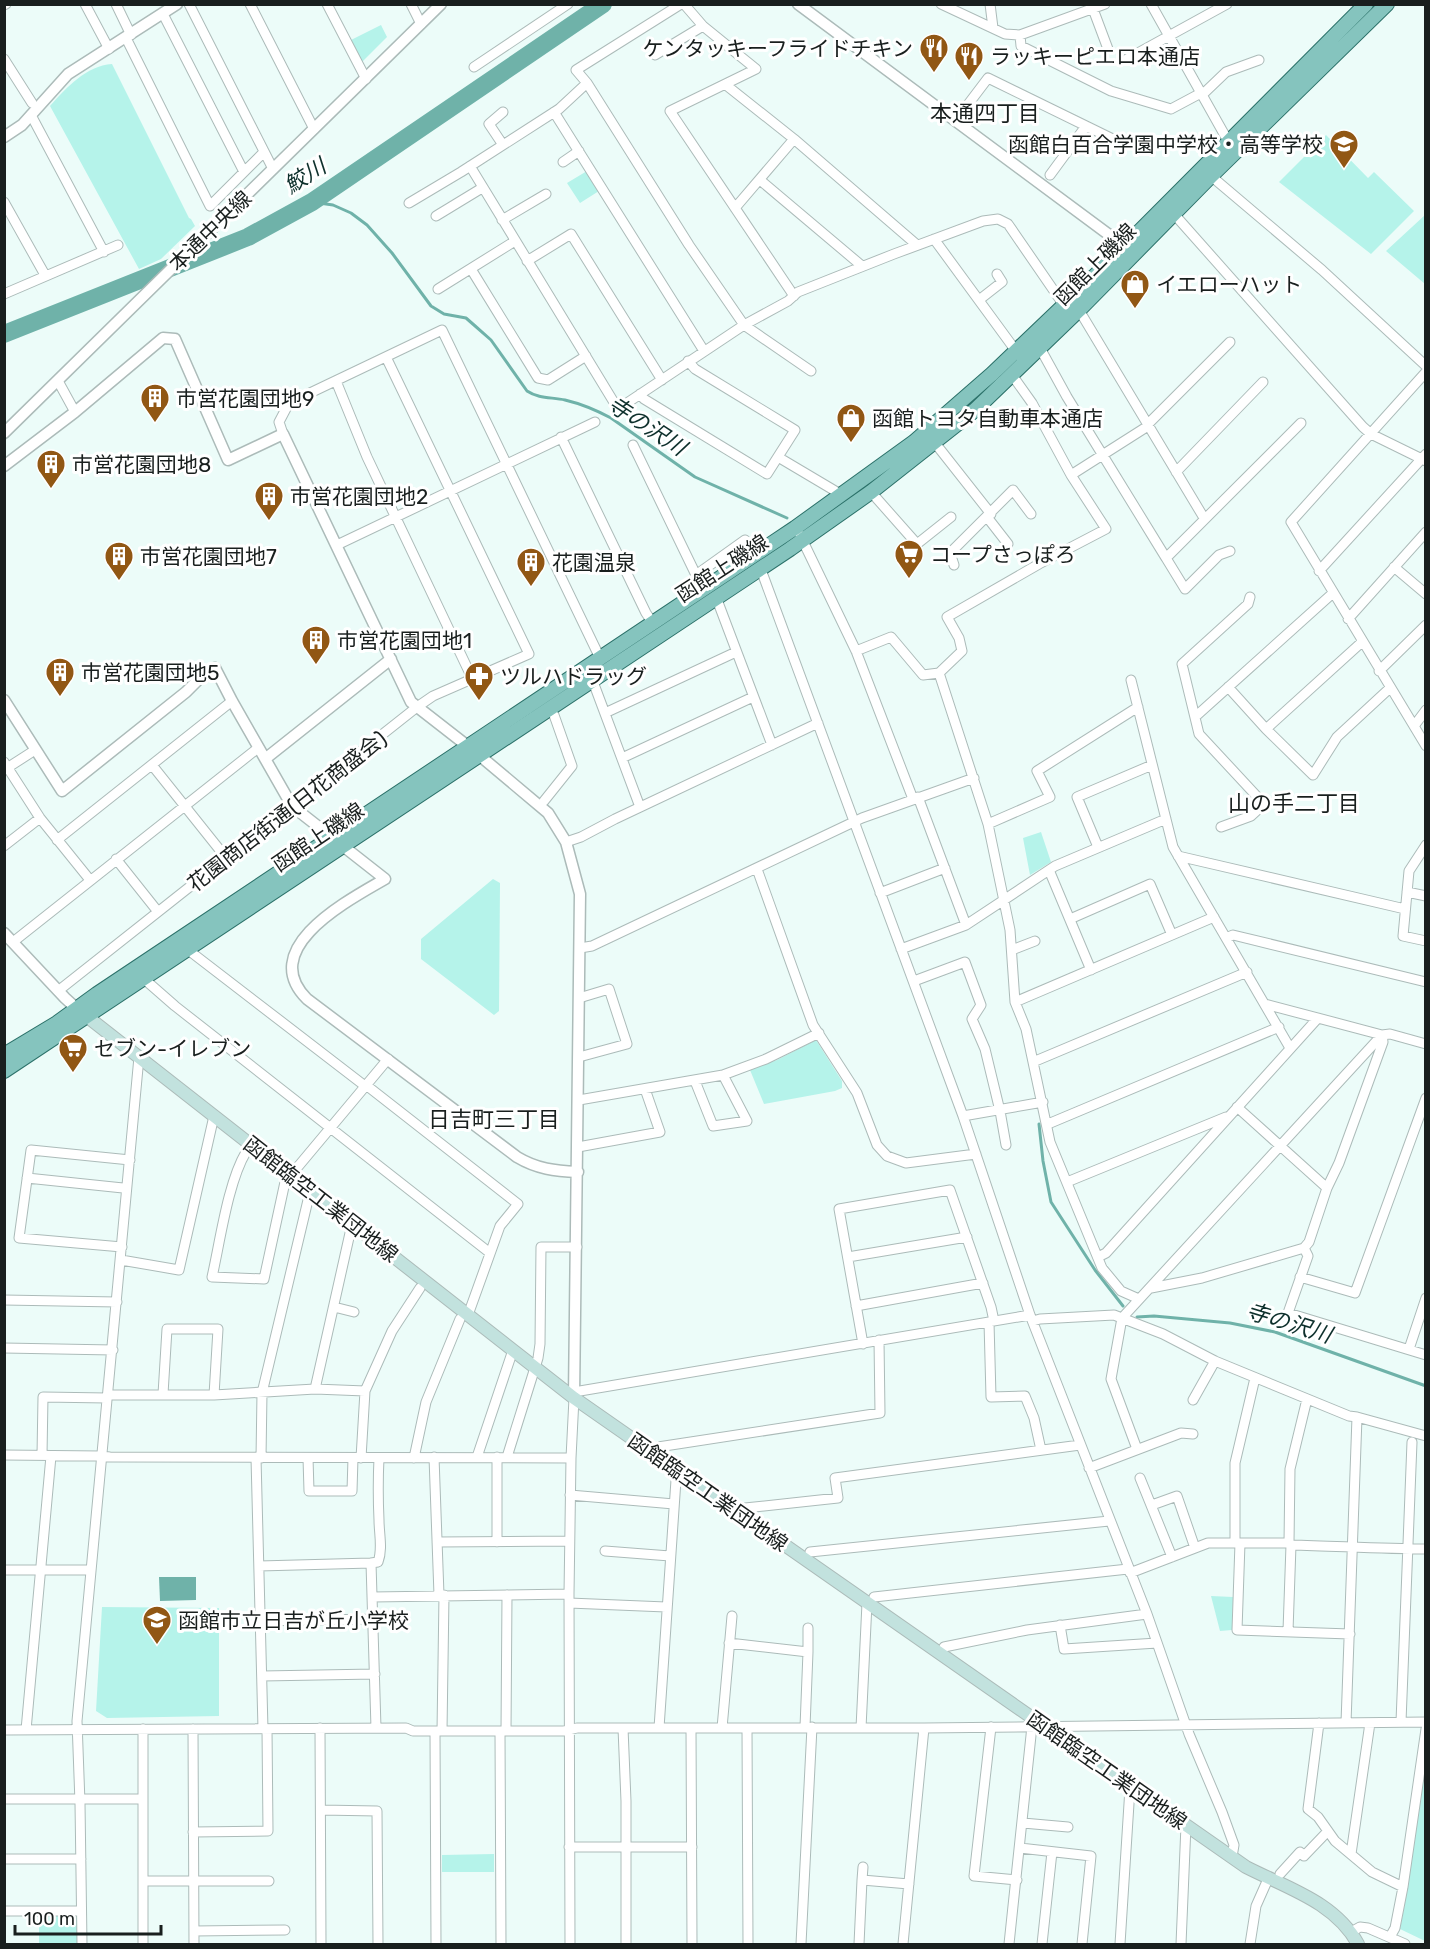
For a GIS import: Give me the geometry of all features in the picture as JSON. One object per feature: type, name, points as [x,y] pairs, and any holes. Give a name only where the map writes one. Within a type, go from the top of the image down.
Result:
[{"type":"main road","name":"函館上磯線","points":[[474,751],[600,658],[704,588],[871,492],[975,411],[1079,310],[1228,141],[1366,4]]},
{"type":"main road","name":"函館上磯線","points":[[4,1071],[82,1012],[96,994],[337,842],[760,567],[842,495],[914,441],[992,374],[1064,304],[1174,214],[1387,4]]},
{"type":"main road","name":"函館上磯線","points":[[4,1055],[142,978],[187,950],[337,842]]},
{"type":"main road","name":"函館臨空工業団地線","points":[[82,1012],[464,1317],[871,1600],[1038,1726],[1246,1867],[1274,1876],[1336,1915],[1358,1944]]},
{"type":"street","points":[[85,4],[110,49]]},
{"type":"street","points":[[116,4],[128,37],[210,206],[264,152]]},
{"type":"street","points":[[189,4],[264,152],[270,172]]},
{"type":"street","points":[[250,4],[314,129]]},
{"type":"street","points":[[327,4],[366,79]]},
{"type":"street","points":[[411,4],[421,24]]},
{"type":"street","name":"本通中央線","points":[[4,433],[441,4]]},
{"type":"street","points":[[474,67],[568,4]]},
{"type":"street","points":[[794,296],[670,111],[756,69],[703,26],[682,4],[576,70],[587,83],[688,245],[744,325],[811,371]]},
{"type":"street","points":[[798,4],[1129,251]]},
{"type":"street","points":[[941,4],[1005,33],[1020,35],[1105,4]]},
{"type":"street","points":[[990,4],[993,28]]},
{"type":"street","points":[[1151,4],[1228,141]]},
{"type":"street","points":[[4,137],[22,125],[31,109],[68,74],[110,49],[174,5]]},
{"type":"street","points":[[1127,59],[1226,5]]},
{"type":"street","points":[[1093,9],[1108,49]]},
{"type":"street","points":[[163,14],[244,172]]},
{"type":"street","points":[[655,55],[703,26]]},
{"type":"street","points":[[1020,35],[1022,46],[1111,91],[1171,109],[1201,94],[1226,72],[1259,60]]},
{"type":"street","points":[[4,59],[104,252]]},
{"type":"street","points":[[963,111],[988,78],[1123,144]]},
{"type":"street","points":[[409,202],[554,112],[587,83]]},
{"type":"street","points":[[726,85],[794,139],[917,245]]},
{"type":"street","points":[[503,112],[489,124],[503,145]]},
{"type":"street","points":[[554,112],[704,351]]},
{"type":"street","points":[[1050,176],[1086,126]]},
{"type":"street","points":[[735,208],[794,139]]},
{"type":"street","points":[[563,162],[579,152]]},
{"type":"street","points":[[470,166],[618,409],[688,361],[744,325],[788,301],[798,292],[983,221],[998,219],[1008,224],[1064,304]]},
{"type":"street","points":[[1211,176],[1322,270],[1425,366]]},
{"type":"street","points":[[760,180],[862,266]]},
{"type":"street","points":[[436,216],[482,188]]},
{"type":"street","points":[[502,220],[546,194]]},
{"type":"street","points":[[4,202],[45,275]]},
{"type":"street","points":[[1174,214],[1363,427],[1371,434],[1424,458],[1319,571]]},
{"type":"street","points":[[527,261],[571,234],[662,380]]},
{"type":"street","points":[[934,239],[1016,351]]},
{"type":"street","points":[[438,289],[515,241]]},
{"type":"street","points":[[4,294],[118,245]]},
{"type":"street","points":[[471,269],[538,378],[548,380],[586,356]]},
{"type":"street","points":[[980,300],[1002,282],[997,274]]},
{"type":"street","points":[[1079,310],[1204,518]]},
{"type":"street","points":[[570,1944],[569,1541],[577,1247],[580,894],[566,842],[548,813],[411,702],[283,434],[279,422],[289,403],[442,330],[600,658]]},
{"type":"street","points":[[4,466],[163,338],[175,339],[228,459],[283,434]]},
{"type":"street","points":[[1071,475],[1148,426],[1230,342]]},
{"type":"street","points":[[1040,348],[1067,397],[1185,589],[1219,555],[1230,551]]},
{"type":"street","points":[[386,357],[450,491]]},
{"type":"street","points":[[640,394],[644,399],[767,474],[795,430],[694,369],[688,361]]},
{"type":"street","points":[[1425,372],[1291,522],[1425,746]]},
{"type":"street","points":[[856,651],[891,637],[923,675],[939,673],[962,651],[959,638],[947,617],[1039,564],[1106,529],[1071,475],[1032,403],[1012,375]]},
{"type":"street","points":[[60,378],[75,411]]},
{"type":"street","points":[[336,381],[366,457],[473,680]]},
{"type":"street","points":[[1176,472],[1263,381]]},
{"type":"street","points":[[337,545],[595,422]]},
{"type":"street","points":[[1166,558],[1300,423]]},
{"type":"street","points":[[561,437],[640,602],[652,622]]},
{"type":"street","points":[[935,443],[1008,544]]},
{"type":"street","points":[[633,446],[704,588]]},
{"type":"street","points":[[778,457],[842,495]]},
{"type":"street","points":[[954,565],[950,554],[1013,490],[1031,514]]},
{"type":"street","name":"花園商店街通(日花商盛会)","points":[[58,991],[417,707],[433,696],[529,654],[450,491]]},
{"type":"street","points":[[871,492],[917,544],[951,518]]},
{"type":"street","points":[[1348,619],[1425,532]]},
{"type":"street","points":[[799,534],[856,651],[966,925]]},
{"type":"street","points":[[696,575],[745,540]]},
{"type":"street","points":[[760,567],[963,1116],[1032,1318],[1157,1643],[1185,1724],[1222,1812],[1234,1845],[1232,1857]]},
{"type":"street","points":[[1394,567],[1425,594]]},
{"type":"street","points":[[1195,717],[1333,593]]},
{"type":"street","points":[[716,597],[772,745]]},
{"type":"street","points":[[1221,827],[1251,816],[1264,804],[1200,734],[1182,664],[1248,604],[1250,597]]},
{"type":"street","points":[[1379,671],[1425,625]]},
{"type":"street","points":[[1266,729],[1362,642]]},
{"type":"street","points":[[605,713],[736,652]]},
{"type":"street","points":[[264,759],[391,659]]},
{"type":"street","points":[[4,700],[62,791],[215,668],[231,701],[292,806],[386,879],[346,901],[306,935],[294,953],[293,971],[298,989],[307,999],[524,1161],[546,1170],[578,1172]]},
{"type":"street","points":[[939,673],[988,824],[1010,930],[1015,1002],[1026,1029],[1050,1142],[1102,1268],[1121,1291],[1139,1299]]},
{"type":"street","points":[[1131,680],[1173,847],[1290,1048]]},
{"type":"street","points":[[595,687],[640,807]]},
{"type":"street","points":[[1228,687],[1266,729],[1313,775],[1337,737],[1390,688]]},
{"type":"street","points":[[622,758],[753,697]]},
{"type":"street","points":[[57,840],[231,701]]},
{"type":"street","points":[[988,824],[1050,797],[1037,771],[1138,707]]},
{"type":"street","points":[[1414,726],[1425,710]]},
{"type":"street","points":[[544,801],[572,766],[554,715]]},
{"type":"street","points":[[566,842],[581,837],[818,723]]},
{"type":"street","points":[[13,942],[258,748]]},
{"type":"street","points":[[34,750],[6,767],[40,818],[90,880]]},
{"type":"street","points":[[152,765],[226,859]]},
{"type":"street","points":[[1098,847],[1077,797],[1152,765]]},
{"type":"street","points":[[580,948],[592,946],[854,822],[974,778]]},
{"type":"street","points":[[4,846],[40,818]]},
{"type":"street","points":[[901,949],[966,925],[1049,870],[1166,819]]},
{"type":"street","points":[[1425,845],[1408,871],[1403,936],[1425,941]]},
{"type":"street","points":[[1178,856],[1405,909]]},
{"type":"street","points":[[116,859],[155,908]]},
{"type":"street","points":[[880,893],[945,868]]},
{"type":"street","points":[[757,869],[813,1025],[857,1093],[877,1145],[887,1156],[913,1164],[976,1154]]},
{"type":"street","points":[[1049,870],[1091,970]]},
{"type":"street","points":[[1070,919],[1150,884],[1172,935]]},
{"type":"street","points":[[1407,892],[1425,896]]},
{"type":"street","points":[[1015,1002],[1214,917]]},
{"type":"street","points":[[4,933],[58,991],[82,1012]]},
{"type":"street","points":[[1226,938],[1233,935],[1425,982]]},
{"type":"street","points":[[1012,950],[1035,940]]},
{"type":"street","points":[[187,950],[518,1204],[500,1226],[464,1317],[426,1402],[414,1458]]},
{"type":"street","points":[[914,981],[965,962],[981,1005],[972,1019],[985,1049],[1006,1145]]},
{"type":"street","points":[[1033,1062],[1247,972]]},
{"type":"street","points":[[142,978],[490,1253]]},
{"type":"street","points":[[579,998],[609,988],[627,1044],[579,1057]]},
{"type":"street","points":[[1266,1004],[1425,1044]]},
{"type":"street","points":[[1098,1257],[1106,1253],[1318,1018]]},
{"type":"street","points":[[1048,1124],[1279,1027]]},
{"type":"street","points":[[579,1100],[723,1075],[766,1059],[819,1033]]},
{"type":"street","points":[[1137,1449],[1111,1379],[1122,1318],[1382,1035]]},
{"type":"street","points":[[1151,1288],[1202,1278],[1304,1248],[1309,1242],[1327,1188],[1339,1163],[1383,1042],[1382,1035]]},
{"type":"street","points":[[82,1944],[77,1721],[139,1057]]},
{"type":"street","points":[[296,1168],[388,1059]]},
{"type":"street","points":[[695,1081],[712,1126],[747,1121],[723,1075]]},
{"type":"street","points":[[578,1146],[660,1132],[645,1089]]},
{"type":"street","points":[[1300,1277],[1355,1293],[1425,1098]]},
{"type":"street","points":[[963,1116],[1042,1102]]},
{"type":"street","points":[[1234,1111],[1279,1145],[1327,1188]]},
{"type":"street","points":[[1067,1182],[1234,1111]]},
{"type":"street","points":[[121,1260],[179,1270],[214,1116]]},
{"type":"street","points":[[122,1246],[19,1238],[31,1150],[130,1160]]},
{"type":"street","points":[[246,1152],[240,1162],[227,1209],[212,1277],[264,1279],[285,1182]]},
{"type":"street","points":[[27,1178],[123,1188]]},
{"type":"street","points":[[863,1344],[839,1209],[950,1190],[983,1283],[992,1322],[991,1397],[1025,1396],[1034,1418],[1041,1450]]},
{"type":"street","points":[[193,1832],[268,1831],[259,1566],[259,1458],[262,1393],[308,1200]]},
{"type":"street","points":[[315,1389],[351,1233]]},
{"type":"street","points":[[848,1257],[967,1237]]},
{"type":"street","points":[[497,1542],[502,1457],[540,1344],[541,1247],[577,1247]]},
{"type":"street","points":[[1304,1248],[1308,1256],[1288,1313],[1425,1355]]},
{"type":"street","points":[[856,1306],[983,1283]]},
{"type":"street","points":[[308,1458],[309,1491],[352,1491],[365,1391],[392,1332],[420,1288]]},
{"type":"street","points":[[1409,1349],[1425,1298]]},
{"type":"street","points":[[4,1300],[117,1302]]},
{"type":"street","points":[[334,1307],[354,1312]]},
{"type":"street","points":[[574,1395],[992,1322],[1114,1315],[1163,1334],[1215,1361],[1349,1416],[1425,1436]]},
{"type":"street","points":[[163,1394],[167,1329],[218,1329],[214,1395]]},
{"type":"street","points":[[658,1447],[880,1413],[879,1340]]},
{"type":"street","points":[[4,1348],[112,1350]]},
{"type":"street","points":[[477,1457],[513,1350]]},
{"type":"street","points":[[1193,1400],[1215,1361]]},
{"type":"street","points":[[1255,1378],[1235,1463],[1237,1630],[1350,1634]]},
{"type":"street","points":[[26,1730],[40,1570],[46,1455],[43,1397],[214,1395],[315,1389],[365,1391]]},
{"type":"street","points":[[1288,1631],[1290,1469],[1307,1399]]},
{"type":"street","points":[[1346,1723],[1357,1417]]},
{"type":"street","points":[[1089,1468],[1181,1433],[1192,1434]]},
{"type":"street","points":[[1401,1722],[1412,1442]]},
{"type":"street","points":[[745,1508],[838,1498],[836,1478],[1080,1445]]},
{"type":"street","points":[[4,1455],[110,1458],[571,1458]]},
{"type":"street","points":[[259,1566],[378,1562],[382,1552],[379,1536],[379,1458]]},
{"type":"street","points":[[434,1458],[437,1542],[442,1595],[436,1944]]},
{"type":"street","points":[[1140,1478],[1172,1557]]},
{"type":"street","points":[[659,1728],[676,1480]]},
{"type":"street","points":[[570,1495],[674,1504]]},
{"type":"street","points":[[1152,1505],[1177,1496],[1195,1548]]},
{"type":"street","points":[[810,1552],[1109,1521]]},
{"type":"street","points":[[437,1542],[569,1541]]},
{"type":"street","points":[[861,1728],[871,1600],[1129,1571],[1208,1543],[1425,1550]]},
{"type":"street","points":[[606,1551],[670,1556]]},
{"type":"street","points":[[371,1563],[376,1728]]},
{"type":"street","points":[[4,1570],[91,1570]]},
{"type":"street","points":[[372,1598],[507,1595],[666,1607]]},
{"type":"street","points":[[501,1944],[507,1595]]},
{"type":"street","points":[[944,1647],[1060,1625],[1146,1614]]},
{"type":"street","points":[[722,1728],[732,1616]]},
{"type":"street","points":[[260,1621],[373,1618]]},
{"type":"street","points":[[1060,1625],[1064,1649],[1157,1643]]},
{"type":"street","points":[[801,1944],[808,1727],[808,1628]]},
{"type":"street","points":[[729,1643],[808,1652]]},
{"type":"street","points":[[262,1676],[375,1674]]},
{"type":"street","points":[[4,1730],[376,1728],[503,1731],[623,1728],[924,1728],[1425,1722]]},
{"type":"street","points":[[1319,1723],[1308,1809],[1318,1817],[1335,1841],[1372,1872],[1403,1887]]},
{"type":"street","points":[[1351,1854],[1370,1723]]},
{"type":"street","points":[[1009,1944],[1023,1823],[1038,1726]]},
{"type":"street","points":[[991,1727],[974,1876],[1017,1880]]},
{"type":"street","points":[[320,1728],[321,1944]]},
{"type":"street","points":[[623,1728],[626,1944]]},
{"type":"street","points":[[691,1728],[692,1944]]},
{"type":"street","points":[[747,1728],[748,1944]]},
{"type":"street","points":[[903,1944],[924,1728]]},
{"type":"street","points":[[143,1729],[143,1944]]},
{"type":"street","points":[[193,1729],[194,1944]]},
{"type":"street","points":[[1390,1937],[1395,1928],[1403,1887],[1425,1729]]},
{"type":"street","points":[[1120,1944],[1130,1788]]},
{"type":"street","points":[[4,1799],[143,1799]]},
{"type":"street","points":[[321,1810],[377,1811],[378,1944]]},
{"type":"street","points":[[1023,1823],[1068,1827]]},
{"type":"street","points":[[1181,1944],[1186,1825]]},
{"type":"street","points":[[1250,1944],[1256,1906],[1274,1876],[1300,1852],[1304,1856],[1328,1831]]},
{"type":"street","points":[[569,1847],[692,1847]]},
{"type":"street","points":[[1020,1848],[1091,1856],[1082,1944]]},
{"type":"street","points":[[1042,1944],[1052,1852]]},
{"type":"street","points":[[4,1859],[81,1858]]},
{"type":"street","points":[[859,1944],[863,1867]]},
{"type":"street","points":[[862,1880],[909,1884]]},
{"type":"street","points":[[143,1881],[269,1881]]},
{"type":"street","points":[[4,1911],[81,1911]]},
{"type":"street","points":[[1351,1932],[1360,1927],[1368,1928],[1405,1944]]},
{"type":"street","points":[[194,1931],[285,1930]]},
{"type":"shaded area","points":[[381,25],[387,37],[362,62],[351,40]]},
{"type":"shaded area","points":[[112,64],[195,226],[161,259],[139,269],[50,106],[85,73]]},
{"type":"shaded area","points":[[1326,135],[1368,178],[1374,172],[1414,211],[1371,254],[1279,182]]},
{"type":"shaded area","points":[[587,171],[599,191],[580,203],[567,183]]},
{"type":"shaded area","points":[[1425,215],[1425,284],[1386,251]]},
{"type":"shaded area","points":[[1041,832],[1051,862],[1030,875],[1023,838]]},
{"type":"shaded area","points":[[493,879],[500,883],[499,1011],[494,1015],[421,959],[421,939]]},
{"type":"shaded area","points":[[816,1040],[842,1081],[842,1088],[764,1104],[750,1070],[777,1060]]},
{"type":"shaded area","points":[[159,1577],[196,1577],[196,1600],[160,1601]]},
{"type":"shaded area","points":[[1211,1596],[1233,1597],[1232,1630],[1220,1631]]},
{"type":"shaded area","points":[[102,1607],[219,1608],[219,1716],[107,1718],[96,1711]]},
{"type":"shaded area","points":[[1425,1757],[1425,1941],[1400,1929],[1408,1887]]},
{"type":"shaded area","points":[[494,1854],[494,1872],[442,1872],[442,1855]]},
{"type":"shaded area","points":[[39,1916],[74,1916],[77,1918],[77,1944],[39,1944]]},
{"type":"waterway","name":"鮫川","points":[[4,334],[248,237],[312,202],[603,4]]},
{"type":"waterway","name":"寺の沢川","points":[[312,202],[333,205],[351,213],[367,225],[392,253],[431,306],[444,314],[466,318],[491,340],[527,391],[541,397],[583,405],[600,412],[695,477],[787,518]]},
{"type":"waterway","name":"寺の沢川","points":[[1039,1124],[1051,1202],[1095,1270],[1123,1306]]},
{"type":"waterway","name":"寺の沢川","points":[[1137,1317],[1154,1316],[1230,1323],[1275,1332],[1426,1386]]},
{"type":"place","name":"ケンタッキーフライドチキン","points":[[934,74]]},
{"type":"place","name":"ラッキーピエロ本通店","points":[[969,82]]},
{"type":"place","name":"函館白百合学園中学校・高等学校","points":[[1344,170]]},
{"type":"place","name":"イエローハット","points":[[1135,310]]},
{"type":"place","name":"市営花園団地9","points":[[155,424]]},
{"type":"place","name":"函館トヨタ自動車本通店","points":[[851,444]]},
{"type":"place","name":"市営花園団地8","points":[[51,490]]},
{"type":"place","name":"市営花園団地2","points":[[269,522]]},
{"type":"place","name":"コープさっぽろ","points":[[909,580]]},
{"type":"place","name":"市営花園団地7","points":[[119,582]]},
{"type":"place","name":"花園温泉","points":[[531,588]]},
{"type":"place","name":"市営花園団地1","points":[[316,666]]},
{"type":"place","name":"市営花園団地5","points":[[60,698]]},
{"type":"place","name":"ツルハドラッグ","points":[[479,702]]},
{"type":"place","name":"セブン-イレブン","points":[[73,1074]]},
{"type":"place","name":"函館市立日吉が丘小学校","points":[[157,1646]]},
{"type":"district","name":"本通四丁目","points":[[985,113]]},
{"type":"district","name":"山の手二丁目","points":[[1294,803]]},
{"type":"district","name":"日吉町三丁目","points":[[494,1119]]}]
